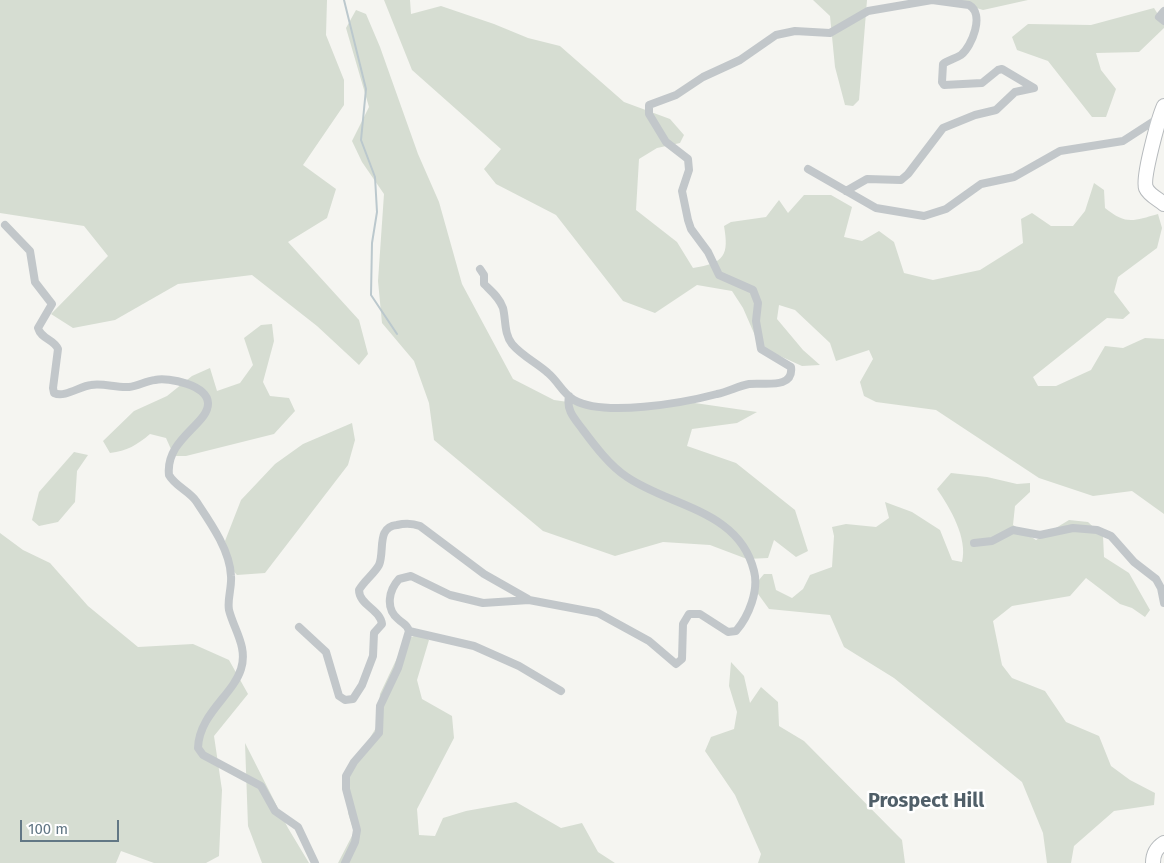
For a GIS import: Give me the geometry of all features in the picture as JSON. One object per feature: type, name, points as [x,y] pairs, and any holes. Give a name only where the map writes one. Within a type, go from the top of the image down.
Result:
[{"type":"highway","points":[[1162,112],[1145,184],[1150,194],[1164,204]]},
{"type":"highway","points":[[1153,863],[1153,855],[1158,846],[1164,843]]},
{"type":"street","points":[[480,269],[484,275],[484,284],[496,295],[502,308],[511,342],[549,374],[569,396],[593,407],[641,407],[716,395],[747,384],[778,383],[788,379],[791,375],[791,367],[761,349],[756,321],[757,295],[753,290],[719,275],[708,252],[692,229],[682,191],[689,170],[688,159],[666,142],[649,114],[649,106],[653,102],[676,95],[703,77],[740,60],[776,34],[795,31],[830,33],[868,11],[932,0],[973,7],[976,15],[974,33],[960,56],[943,64],[942,82],[944,85],[982,83],[1002,69],[1034,88],[1015,92],[996,110],[975,115],[943,128],[908,174],[900,180],[867,179],[846,191]]},
{"type":"street","points":[[1164,11],[1159,17],[1164,21]]},
{"type":"street","points":[[808,169],[885,211],[914,216],[932,214],[946,209],[981,184],[1014,178],[1060,151],[1123,141],[1133,137],[1162,112]]},
{"type":"street","points":[[5,225],[30,250],[34,282],[52,304],[40,321],[38,328],[40,334],[58,347],[52,388],[54,392],[62,394],[93,384],[131,387],[161,379],[195,388],[205,394],[208,405],[206,410],[174,448],[169,472],[172,480],[196,500],[223,548],[231,575],[229,610],[240,637],[243,654],[241,669],[237,678],[216,704],[202,732],[198,748],[203,754],[261,786],[275,811],[298,827],[315,863]]},
{"type":"street","points":[[345,863],[355,842],[357,830],[346,788],[346,776],[354,762],[379,734],[380,706],[398,668],[409,631],[407,626],[395,616],[389,600],[397,582],[406,576],[416,578],[450,595],[483,603],[529,600],[607,617],[629,632],[654,644],[676,664],[682,659],[683,624],[686,616],[700,614],[719,628],[733,632],[739,628],[755,592],[756,577],[752,563],[737,536],[727,527],[701,512],[650,490],[625,476],[589,438],[569,411],[569,396]]},
{"type":"street","points":[[299,627],[326,652],[334,685],[339,696],[345,700],[353,699],[371,662],[374,652],[374,635],[382,624],[380,617],[360,598],[359,590],[379,564],[386,530],[390,526],[400,524],[420,526],[484,574],[529,600]]},
{"type":"street","points":[[974,543],[992,541],[1013,530],[1040,535],[1073,528],[1097,530],[1117,541],[1134,562],[1156,579],[1163,590],[1164,603]]},
{"type":"street","points":[[409,631],[474,646],[519,666],[560,691]]},
{"type":"shaded area","points":[[0,0],[327,0],[326,35],[344,80],[344,105],[303,165],[336,189],[327,218],[288,242],[359,320],[368,354],[359,365],[317,326],[252,275],[178,284],[115,320],[73,328],[51,314],[108,256],[84,226],[0,213]]},
{"type":"shaded area","points":[[384,0],[410,0],[411,14],[441,6],[528,38],[560,46],[624,102],[670,119],[684,135],[680,143],[657,148],[639,159],[636,210],[677,242],[693,268],[712,263],[722,256],[726,244],[724,226],[731,222],[766,217],[779,200],[788,213],[804,195],[831,195],[852,207],[844,237],[862,241],[879,231],[894,242],[904,273],[933,280],[980,270],[1023,243],[1021,219],[1032,213],[1051,226],[1073,226],[1085,211],[1094,183],[1104,190],[1105,208],[1119,217],[1136,220],[1158,214],[1162,228],[1157,248],[1118,277],[1114,292],[1130,313],[1123,319],[1107,318],[1033,377],[1038,386],[1056,386],[1091,370],[1105,346],[1123,348],[1145,338],[1164,339],[1164,514],[1132,491],[1093,496],[1039,478],[936,410],[876,402],[864,396],[860,382],[873,359],[869,350],[836,361],[830,343],[795,310],[779,305],[777,319],[803,350],[820,365],[802,366],[760,347],[743,308],[732,291],[697,285],[655,313],[623,301],[556,215],[496,184],[484,169],[501,149],[412,70]]},
{"type":"shaded area","points":[[813,0],[867,0],[859,100],[853,106],[845,105],[835,67],[830,16]]},
{"type":"shaded area","points":[[951,0],[1028,0],[983,10]]},
{"type":"shaded area","points":[[1154,8],[1164,24],[1164,28],[1139,52],[1096,53],[1101,70],[1116,89],[1106,117],[1092,117],[1048,61],[1017,50],[1012,37],[1028,24],[1091,25]]},
{"type":"shaded area","points":[[356,10],[366,14],[380,47],[418,154],[439,202],[462,284],[513,379],[554,400],[603,407],[681,401],[757,412],[737,423],[692,429],[687,446],[736,463],[795,510],[808,551],[796,557],[774,540],[768,558],[747,559],[710,545],[663,542],[615,556],[543,531],[434,440],[429,403],[414,361],[382,323],[378,281],[384,194],[362,162],[352,141],[369,107],[346,28]]},
{"type":"shaded area","points":[[272,324],[274,341],[263,382],[270,396],[289,398],[295,411],[274,434],[186,456],[174,456],[166,438],[150,434],[132,447],[110,453],[103,441],[134,411],[167,396],[192,376],[210,368],[217,391],[240,383],[253,365],[244,338],[261,325]]},
{"type":"shaded area","points":[[352,423],[355,440],[348,465],[265,573],[237,575],[229,566],[225,541],[241,500],[275,464],[303,444]]},
{"type":"shaded area","points":[[74,452],[88,455],[77,471],[75,502],[58,522],[39,526],[32,520],[39,492]]},
{"type":"shaded area","points":[[951,473],[987,477],[1017,484],[1030,483],[1030,492],[1015,506],[1013,525],[1036,540],[1069,520],[1088,522],[1103,536],[1104,557],[1129,573],[1150,610],[1145,617],[1132,608],[1120,604],[1086,578],[1070,596],[1012,606],[993,621],[1002,665],[1012,678],[1045,691],[1066,722],[1099,736],[1111,766],[1130,780],[1155,793],[1154,805],[1114,811],[1074,846],[1071,863],[1047,863],[1043,833],[1022,782],[894,678],[844,647],[830,615],[769,609],[753,587],[764,574],[772,574],[776,590],[792,598],[803,589],[810,575],[832,567],[834,536],[832,527],[846,524],[876,527],[889,518],[885,502],[912,512],[940,530],[952,560],[962,562],[962,543],[957,524],[937,489]]},
{"type":"shaded area","points":[[0,533],[23,550],[50,563],[88,606],[138,647],[193,644],[229,660],[248,694],[214,736],[222,790],[219,856],[206,863],[154,863],[121,851],[116,863],[0,863]]},
{"type":"shaded area","points":[[422,633],[429,640],[417,680],[422,699],[452,716],[454,738],[417,809],[419,835],[435,836],[443,818],[466,811],[516,802],[561,828],[582,823],[598,852],[615,863],[338,863],[354,832],[348,813],[348,775],[377,726],[380,694],[406,639]]},
{"type":"shaded area","points":[[731,662],[744,676],[750,703],[761,687],[778,702],[779,726],[804,741],[902,840],[905,863],[758,863],[761,854],[735,795],[705,751],[711,737],[734,729],[737,712],[729,686]]},
{"type":"shaded area","points":[[245,743],[288,828],[309,863],[262,863],[248,826]]},
{"type":"waterway","points":[[344,0],[366,89],[361,140],[375,177],[377,212],[372,243],[371,295],[397,334]]},
{"type":"district","name":"Prospect Hill","points":[[926,801]]}]
